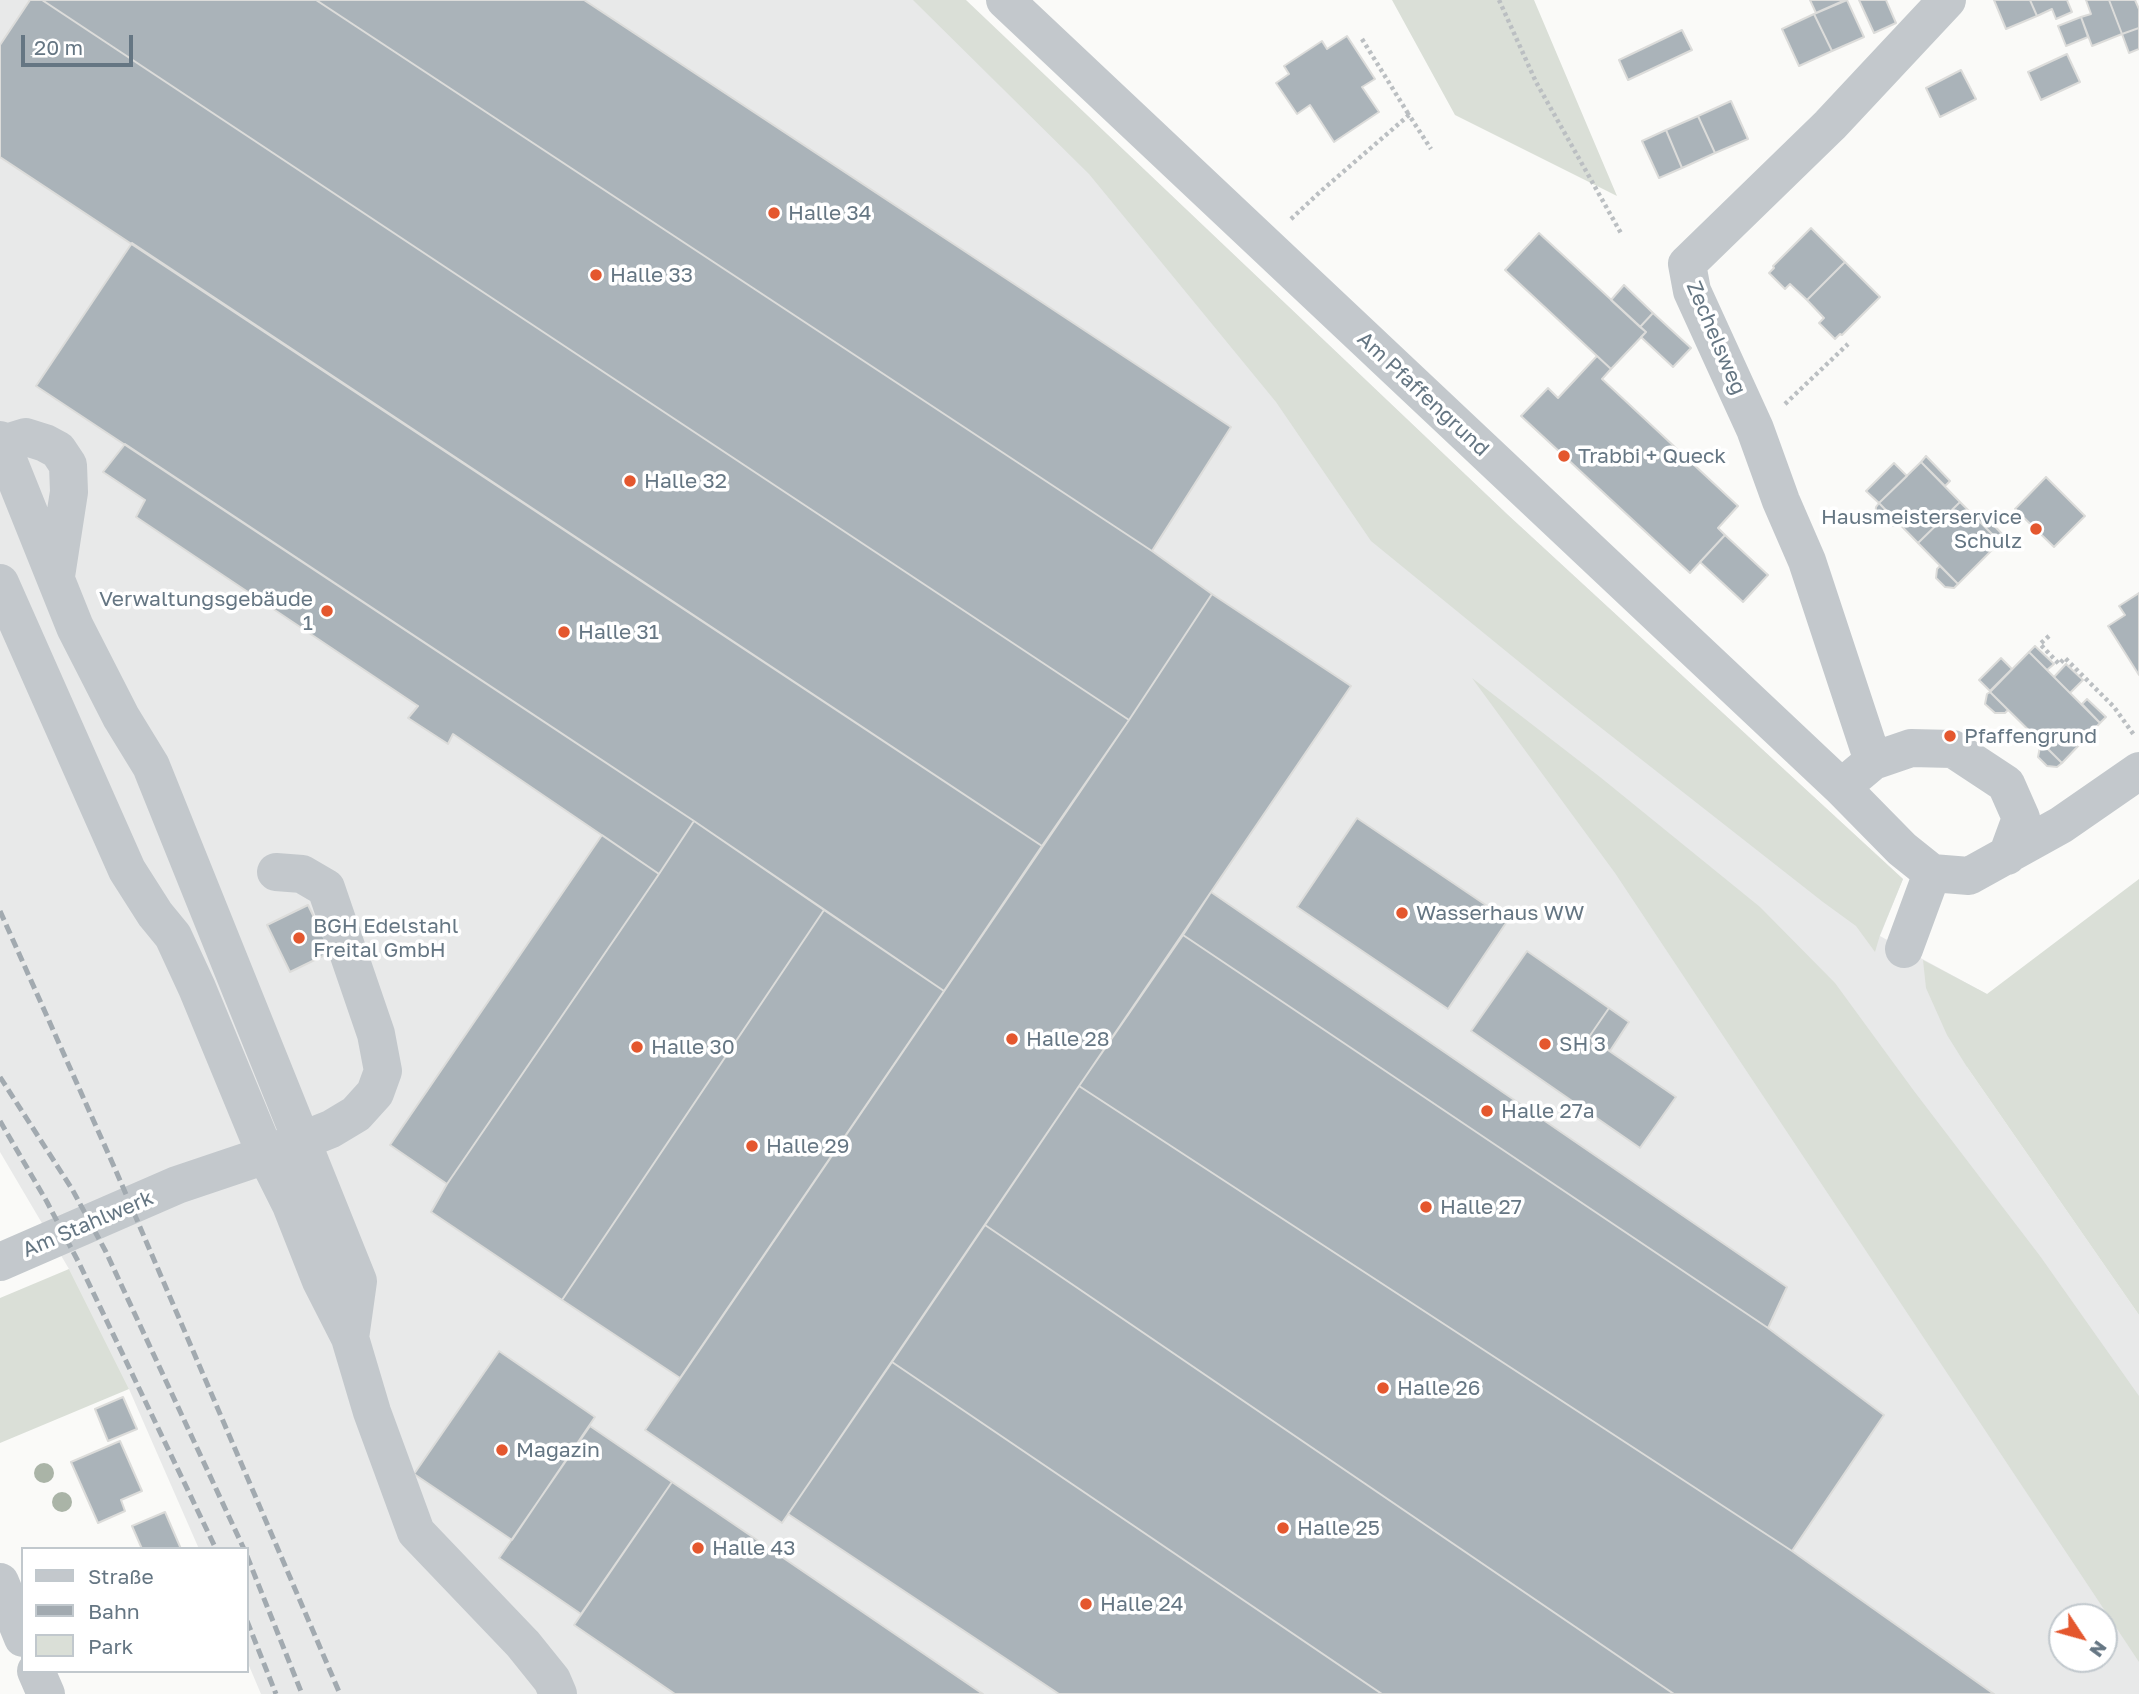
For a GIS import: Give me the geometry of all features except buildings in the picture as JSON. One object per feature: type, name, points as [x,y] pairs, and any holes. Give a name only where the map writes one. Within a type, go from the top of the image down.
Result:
[{"type":"street","name":"Am Pfaffengrund","points":[[1005,0],[1842,788],[1902,849],[1933,873]]},
{"type":"street","name":"Zechelsweg","points":[[1873,761],[1807,561],[1781,501],[1755,429],[1692,291],[1687,264],[1830,125],[1947,0]]},
{"type":"street","points":[[56,579],[69,492],[68,465],[58,450],[44,443],[26,438],[1,445],[75,627],[121,717],[151,766],[303,1140],[358,1281],[350,1338]]},
{"type":"street","points":[[0,583],[127,870],[155,914],[173,936],[266,1155],[291,1205],[321,1281],[350,1338],[372,1412],[416,1532],[523,1644],[552,1679],[558,1694]]},
{"type":"street","points":[[1842,788],[1873,761],[1910,748],[1953,749],[2006,784],[2021,818],[2007,856]]},
{"type":"street","points":[[1904,949],[1933,873],[1969,876],[2062,825],[2139,771]]},
{"type":"street","name":"Am Stahlwerk","points":[[0,1262],[177,1185],[266,1155],[331,1129],[356,1114],[375,1093],[383,1071],[376,1034],[327,888],[302,874],[275,872]]},
{"type":"street","points":[[0,1582],[21,1633]]},
{"type":"street","points":[[37,1673],[46,1694]]},
{"type":"path","points":[[1499,0],[1536,82],[1622,235]]},
{"type":"path","points":[[1362,39],[1431,149]]},
{"type":"path","points":[[1298,211],[1409,115]]},
{"type":"path","points":[[1755,429],[1773,416],[1848,344]]},
{"type":"path","points":[[2049,636],[2040,644],[2059,664],[2065,658],[2114,707],[2139,742]]},
{"type":"shaded area","name":"BGH Edelstahl Freital GmbH","points":[[0,0],[965,0],[1508,515],[1903,879],[1880,936],[1987,994],[1967,1067],[2139,1315],[2139,1694],[261,1694],[248,1663],[248,1547],[198,1547],[129,1389],[69,1269],[0,1152]]},
{"type":"green space","points":[[913,0],[966,0],[1508,515],[1903,879],[1875,952],[1856,926],[1572,705],[1371,541],[1276,402],[1089,174]]},
{"type":"green space","points":[[1392,0],[1534,0],[1617,196],[1455,115]]},
{"type":"green space","points":[[1472,678],[1600,777],[1760,907],[1835,983],[2040,1256],[2139,1396],[2139,1662],[2118,1630],[2118,1603],[2100,1603],[1615,873]]},
{"type":"green space","points":[[2139,879],[2139,1315],[1947,1035],[1926,988],[1923,960],[1987,994]]},
{"type":"green space","points":[[69,1269],[129,1389],[0,1443],[0,1298]]},
{"type":"railway","points":[[0,911],[116,1171],[340,1694]]},
{"type":"railway","points":[[0,1077],[72,1189],[106,1252],[243,1547]]},
{"type":"railway","points":[[0,1121],[80,1265],[215,1547]]},
{"type":"railway","points":[[248,1559],[302,1694]]},
{"type":"railway","points":[[248,1624],[276,1694]]},
{"type":"place","name":"Halle 34","points":[[774,213]]},
{"type":"place","name":"Halle 33","points":[[596,275]]},
{"type":"place","name":"Trabbi + Queck","points":[[1564,456]]},
{"type":"place","name":"Halle 32","points":[[630,481]]},
{"type":"place","name":"Hausmeisterservice Schulz","points":[[2036,529]]},
{"type":"place","name":"Verwaltungsgebäude 1","points":[[327,611]]},
{"type":"place","name":"Halle 31","points":[[564,632]]},
{"type":"place","name":"Pfaffengrund","points":[[1950,736]]},
{"type":"place","name":"Wasserhaus WW","points":[[1402,913]]},
{"type":"place","name":"BGH Edelstahl Freital GmbH","points":[[299,938]]},
{"type":"place","name":"Halle 28","points":[[1012,1039]]},
{"type":"place","name":"SH 3","points":[[1545,1044]]},
{"type":"place","name":"Halle 30","points":[[637,1047]]},
{"type":"place","name":"Halle 27a","points":[[1487,1111]]},
{"type":"place","name":"Halle 29","points":[[752,1146]]},
{"type":"place","name":"Halle 27","points":[[1426,1207]]},
{"type":"place","name":"Halle 26","points":[[1383,1388]]},
{"type":"place","name":"Magazin","points":[[502,1450]]},
{"type":"place","name":"Halle 25","points":[[1283,1528]]},
{"type":"place","name":"Halle 43","points":[[698,1548]]},
{"type":"place","name":"Halle 24","points":[[1086,1604]]}]
